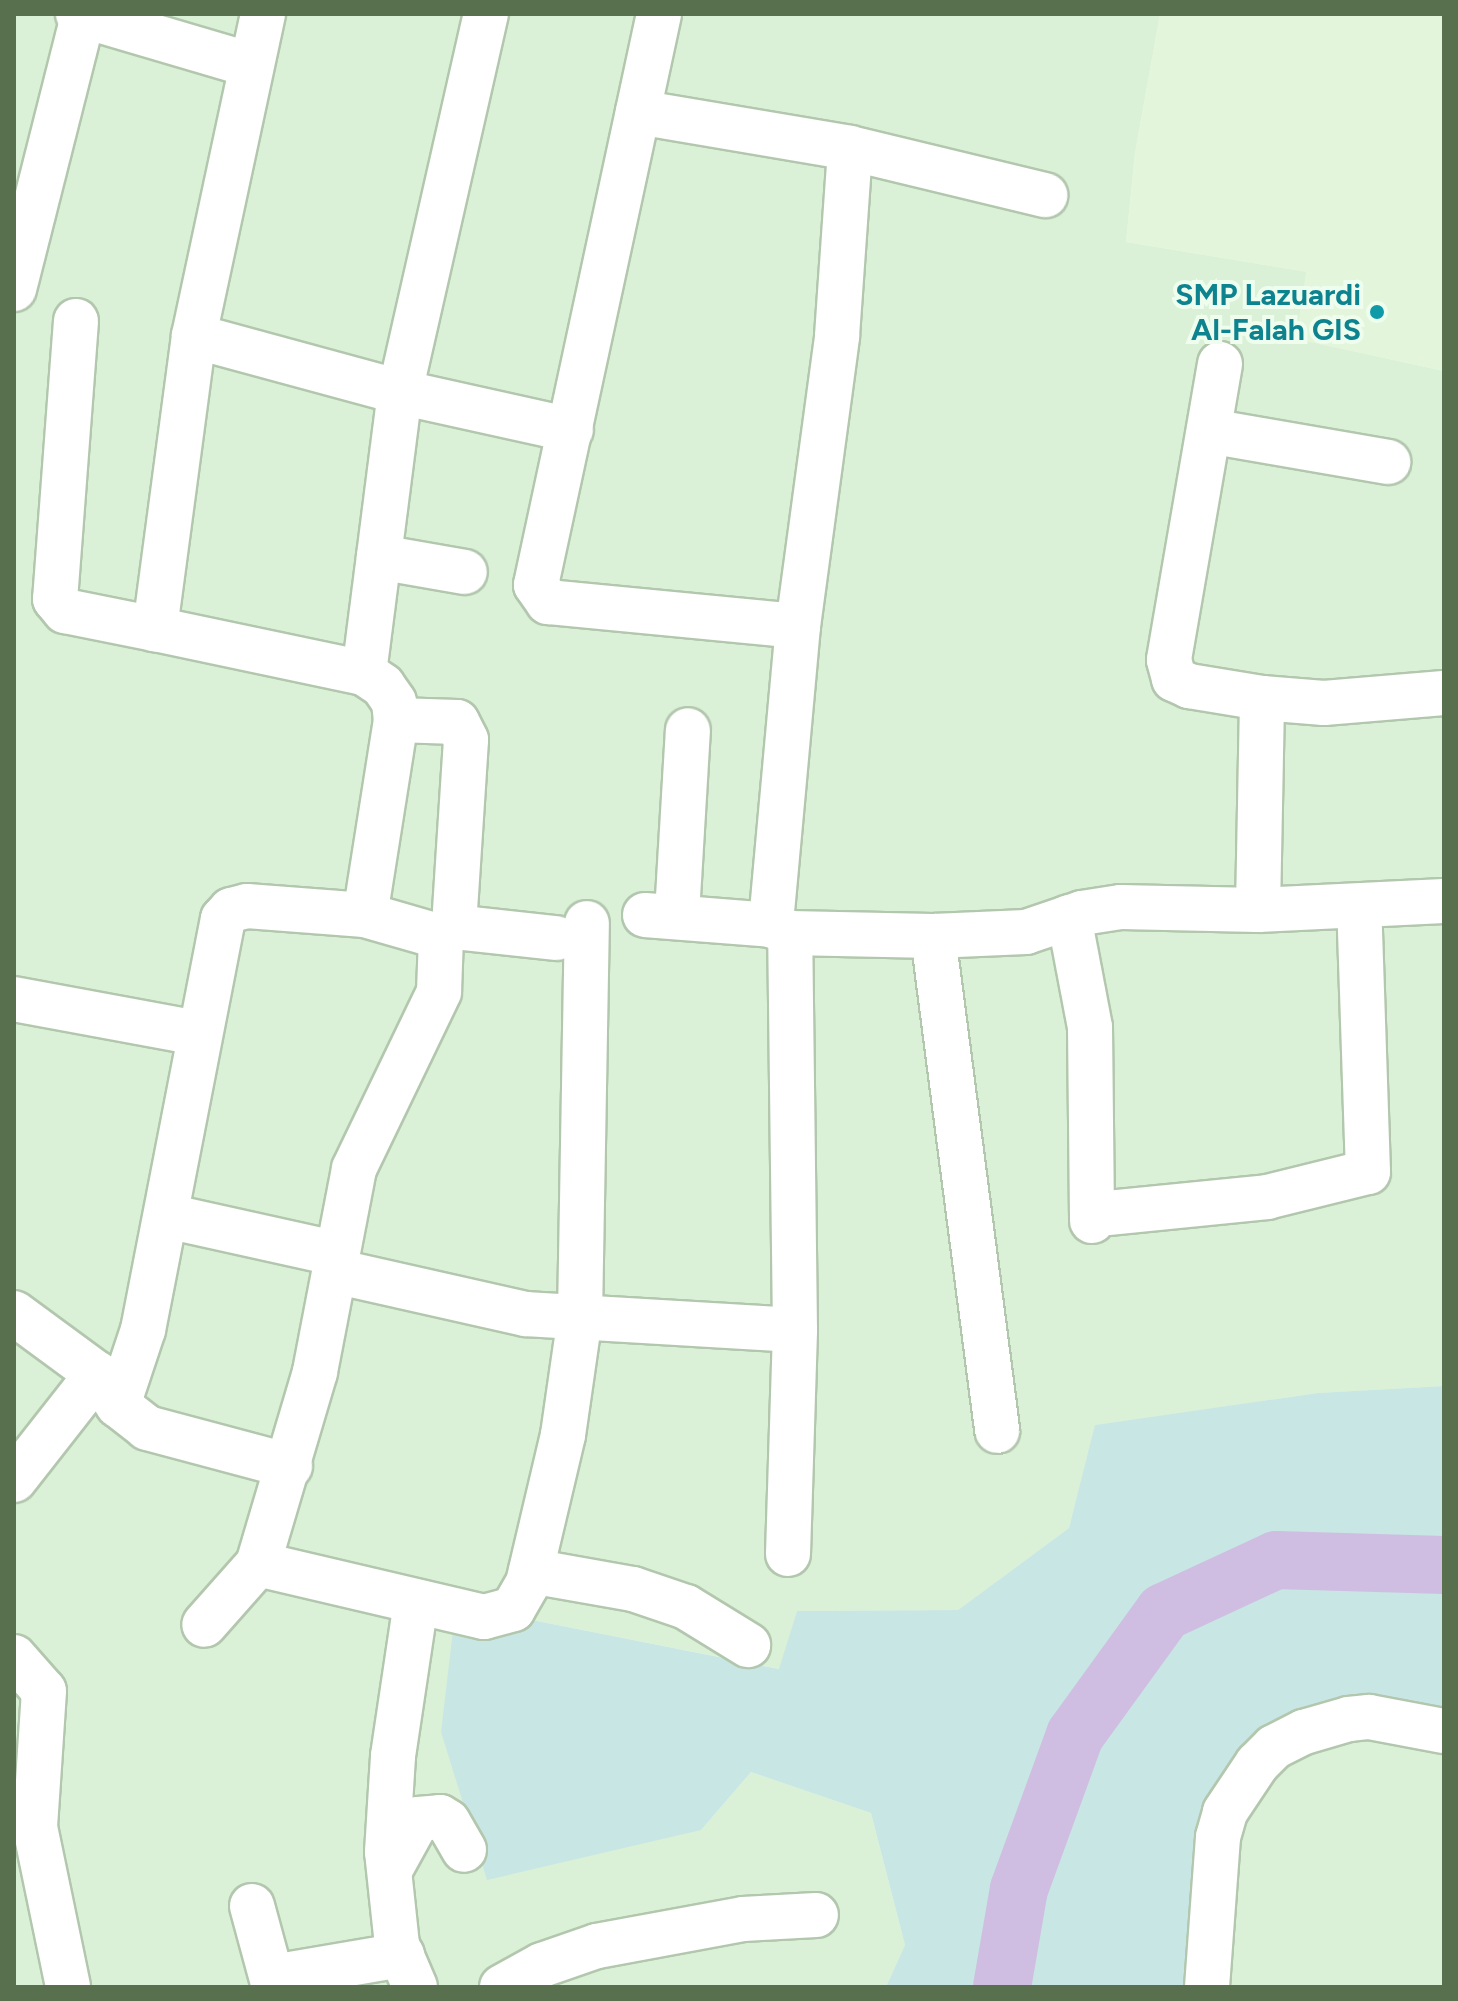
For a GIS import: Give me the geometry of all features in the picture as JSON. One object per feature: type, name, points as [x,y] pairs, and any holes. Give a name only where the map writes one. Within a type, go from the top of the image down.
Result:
[{"type":"street","points":[[155,629],[194,336],[263,14]]},
{"type":"street","points":[[364,673],[400,392],[486,14]]},
{"type":"street","points":[[659,14],[571,430],[535,573],[536,585],[548,602],[798,626]]},
{"type":"street","points":[[14,289],[81,15],[251,65]]},
{"type":"street","points":[[638,112],[850,148],[1045,195]]},
{"type":"street","points":[[788,1554],[795,1330],[781,929],[798,626],[837,336],[850,148]]},
{"type":"street","points":[[76,321],[55,599],[65,611],[364,673],[394,702],[396,720],[365,915]]},
{"type":"street","points":[[194,336],[400,392],[571,430]]},
{"type":"street","points":[[1220,364],[1170,671],[1189,686],[1262,698],[1371,703],[1444,693]]},
{"type":"street","points":[[1209,431],[1388,462]]},
{"type":"street","points":[[379,557],[465,572]]},
{"type":"street","points":[[1258,910],[1262,698]]},
{"type":"street","points":[[258,1564],[484,1617],[513,1609],[531,1571],[563,1435],[580,1317],[571,931],[454,927],[463,728],[457,722],[396,720]]},
{"type":"street","points":[[688,730],[661,915],[781,929],[933,936],[1026,932],[1069,917],[1121,907],[1258,910],[1444,901]]},
{"type":"street","points":[[14,1480],[107,1390],[143,1330],[167,1216],[197,1033],[223,919],[231,910],[247,906],[365,915],[441,937],[439,992],[358,1157],[290,1466],[258,1564],[204,1625]]},
{"type":"street","points":[[1069,917],[1090,1027],[1100,1217],[1267,1197],[1368,1172],[1359,906]]},
{"type":"street","points":[[933,936],[997,1431]]},
{"type":"street","points":[[14,999],[197,1033]]},
{"type":"street","points":[[167,1216],[526,1314],[795,1330]]},
{"type":"street","points":[[14,1313],[107,1390],[147,1428],[290,1466]]},
{"type":"street","points":[[531,1571],[633,1589],[673,1602],[748,1645]]},
{"type":"street","points":[[252,1906],[273,1982],[408,1971],[388,1876],[393,1756],[416,1603]]},
{"type":"street","points":[[14,1657],[44,1691],[25,1824],[68,1987]]},
{"type":"street","points":[[1207,1987],[1218,1837],[1225,1812],[1257,1764],[1274,1747],[1304,1732],[1349,1719],[1439,1736]]},
{"type":"street","points":[[388,1876],[418,1819],[440,1817],[448,1822],[464,1850]]},
{"type":"street","points":[[502,1987],[542,1965],[597,1946],[743,1919],[816,1915]]},
{"type":"shaded area","points":[[14,14],[1160,14],[1135,153],[1126,242],[1307,272],[1297,339],[1444,371],[1444,1386],[1318,1393],[1096,1425],[1069,1528],[958,1610],[797,1611],[780,1669],[456,1605],[701,1830],[751,1772],[871,1813],[905,1945],[886,1987],[14,1987]]},
{"type":"shaded area","points":[[1160,14],[1444,14],[1444,371],[1296,339],[1306,272],[1126,242],[1135,153]]},
{"type":"shaded area","points":[[1444,1386],[1444,1710],[1248,1745],[1193,1987],[886,1987],[905,1945],[871,1813],[751,1772],[701,1830],[487,1880],[441,1732],[456,1605],[779,1669],[797,1611],[958,1610],[1069,1528],[1095,1425],[1318,1393]]},
{"type":"shaded area","points":[[1444,1710],[1444,1987],[1193,1987],[1248,1745]]},
{"type":"waterway","points":[[1002,1987],[1019,1889],[1075,1735],[1164,1612],[1276,1560],[1444,1565]]},
{"type":"place","name":"SMP Lazuardi Al-Falah GIS","points":[[1377,312]]}]
